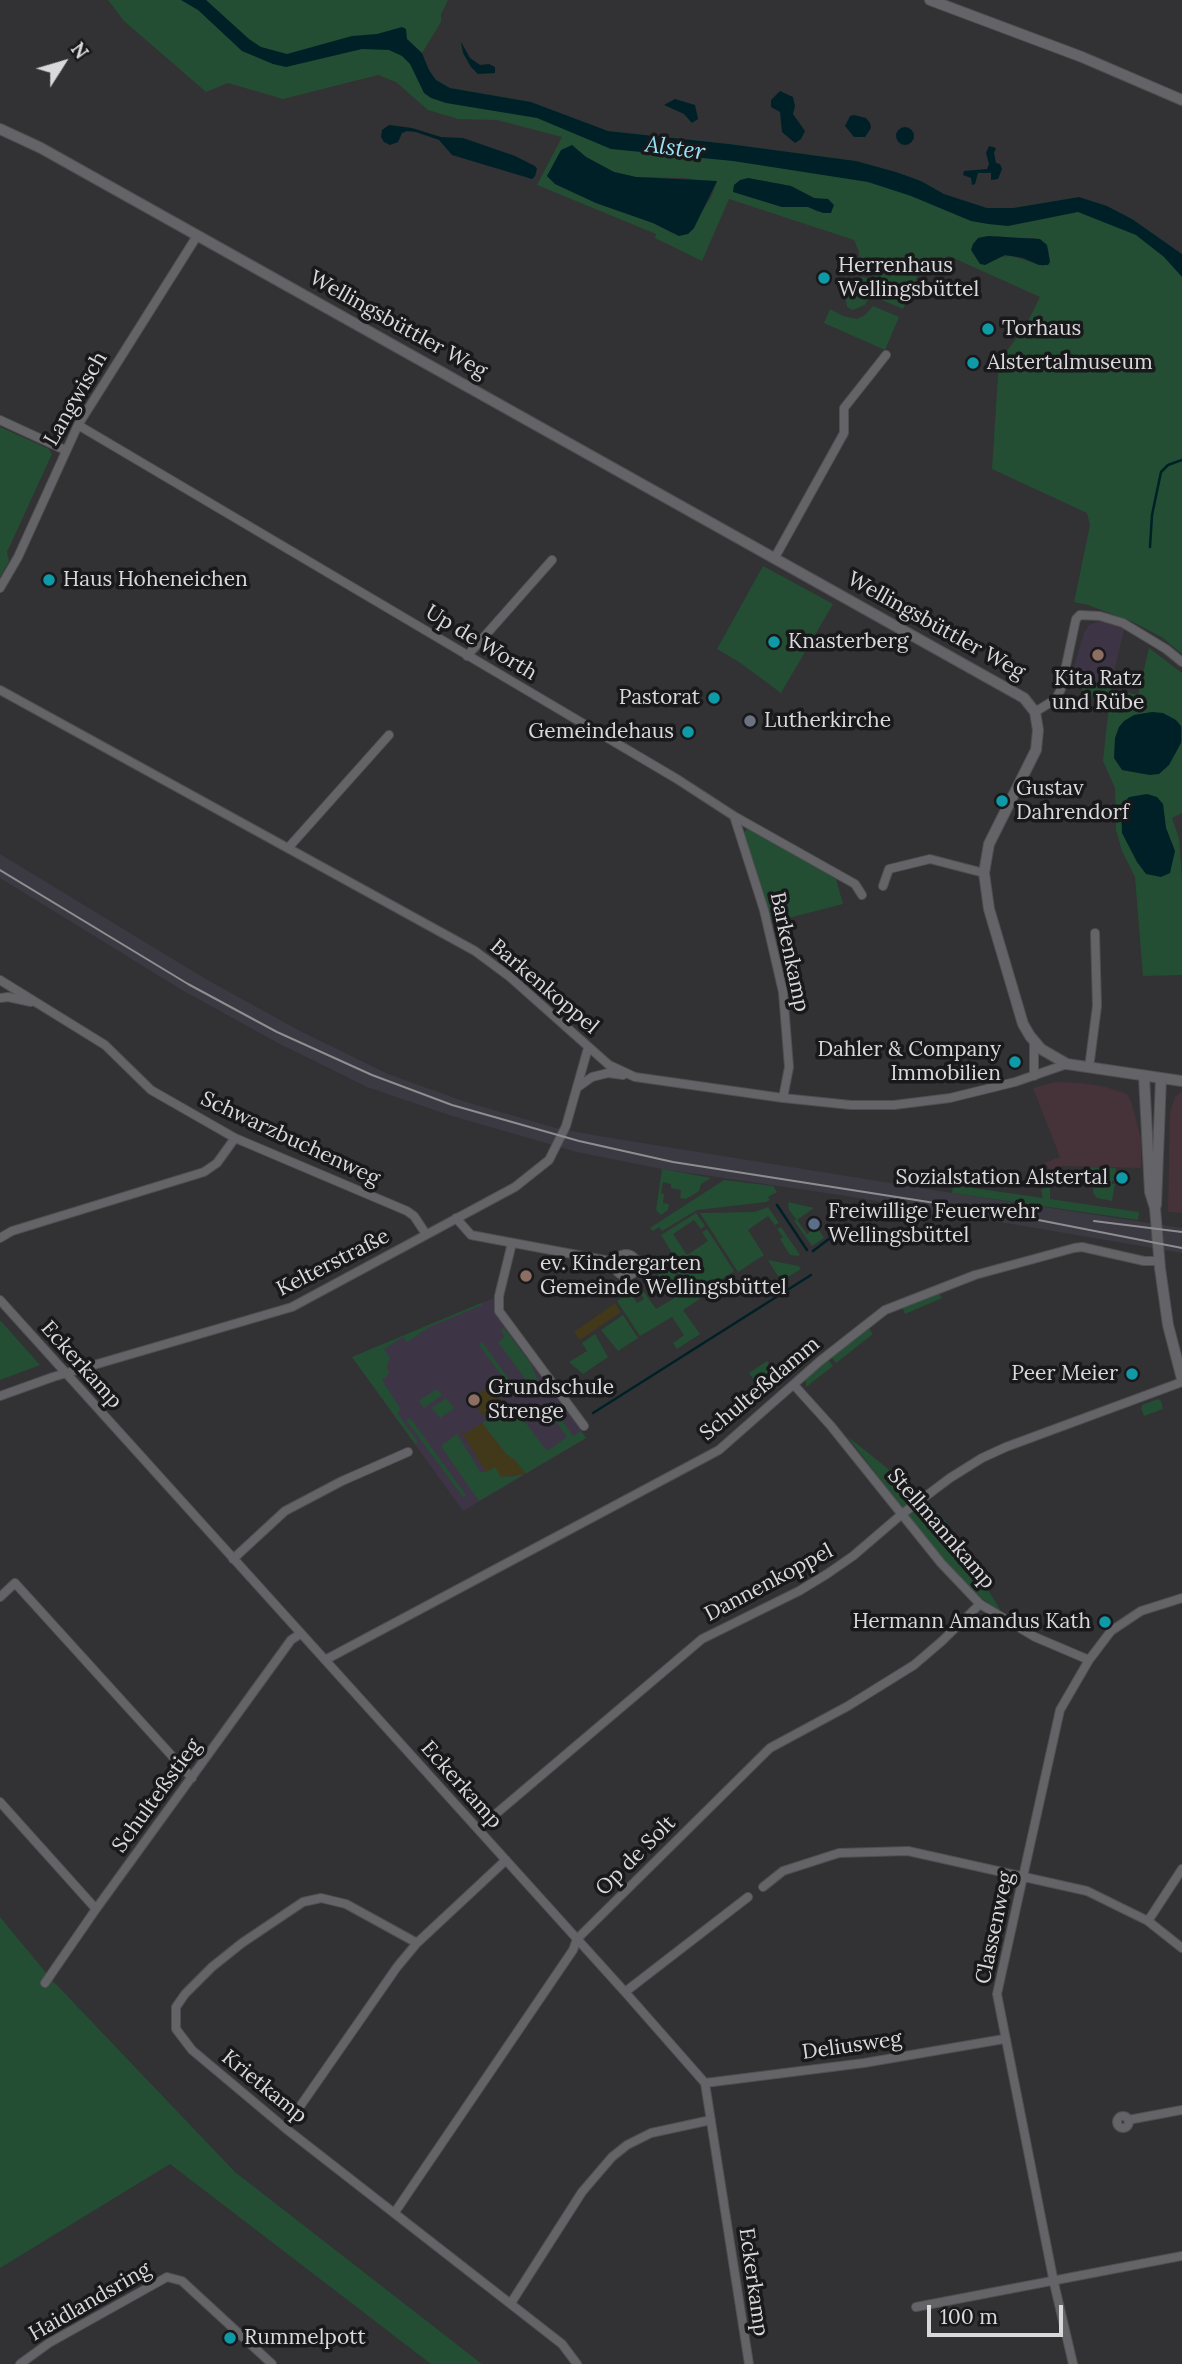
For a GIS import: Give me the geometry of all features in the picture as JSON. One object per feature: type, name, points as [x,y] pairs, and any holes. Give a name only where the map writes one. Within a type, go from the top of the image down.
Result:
[{"type":"main road","points":[[930,0],[1082,57],[1182,100]]},
{"type":"main road","name":"Wellingsbüttler Weg","points":[[0,129],[41,148],[1024,698],[1035,712]]},
{"type":"main road","points":[[1035,712],[1038,730],[1036,750],[989,844],[984,873],[987,901],[1026,1031],[1049,1055],[1067,1064],[1182,1081]]},
{"type":"main road","points":[[1144,1076],[1150,1192],[1155,1208],[1168,1325],[1182,1380]]},
{"type":"main road","points":[[1155,1208],[1158,1194],[1157,1128],[1161,1078]]},
{"type":"street","name":"Langwisch","points":[[0,588],[18,557],[78,425],[197,236]]},
{"type":"street","points":[[774,559],[844,433],[844,408],[886,355]]},
{"type":"street","points":[[0,420],[65,450]]},
{"type":"street","name":"Up de Worth","points":[[78,425],[665,772],[734,816],[855,884],[862,895]]},
{"type":"street","points":[[467,656],[552,560]]},
{"type":"street","points":[[1035,712],[1056,699],[1076,619],[1080,615],[1100,616],[1123,623],[1182,662]]},
{"type":"street","name":"Barkenkoppel","points":[[0,691],[475,951],[510,977],[609,1065],[635,1077],[783,1098],[852,1105],[894,1105],[950,1098],[1034,1076],[1067,1064]]},
{"type":"street","points":[[289,847],[389,735]]},
{"type":"street","name":"Barkenkamp","points":[[734,816],[764,910],[783,992],[789,1068],[783,1098]]},
{"type":"street","points":[[883,886],[889,869],[930,859],[984,873]]},
{"type":"street","points":[[1089,1068],[1097,1006],[1095,933]]},
{"type":"street","name":"Schwarzbuchenweg","points":[[0,980],[105,1045],[151,1090],[235,1138],[407,1211],[414,1216],[426,1234]]},
{"type":"street","points":[[0,998],[39,1003]]},
{"type":"street","points":[[1034,1042],[1034,1076]]},
{"type":"street","name":"Kelterstraße","points":[[0,1396],[292,1307],[515,1186],[549,1160],[566,1126],[588,1048]]},
{"type":"street","points":[[578,1087],[592,1077],[608,1073],[635,1077]]},
{"type":"street","points":[[0,1238],[12,1231],[204,1172],[217,1163],[235,1138]]},
{"type":"street","points":[[456,1218],[471,1235],[615,1262]]},
{"type":"street","points":[[512,1243],[499,1296],[499,1311],[584,1426]]},
{"type":"street","name":"Schulteßdamm","points":[[325,1660],[719,1450],[820,1361],[885,1310],[975,1275],[1082,1247],[1141,1260],[1159,1261]]},
{"type":"street","name":"Eckerkamp","points":[[0,1300],[705,2083],[749,2364]]},
{"type":"street","name":"Dannenkoppel","points":[[478,1829],[702,1639],[799,1591],[827,1574],[950,1478],[982,1458],[1182,1380]]},
{"type":"street","name":"Stellmannkamp","points":[[794,1385],[831,1426],[941,1563],[980,1604],[1035,1637],[1089,1660]]},
{"type":"street","points":[[233,1559],[285,1511],[342,1481],[408,1452]]},
{"type":"street","points":[[0,1597],[15,1583],[192,1778]]},
{"type":"street","name":"Classenweg","points":[[1073,2364],[1054,2283],[997,1994],[1060,1710],[1089,1660],[1111,1631],[1126,1619],[1158,1604],[1182,1598]]},
{"type":"street","name":"Op de Solt","points":[[396,2212],[578,1939],[770,1748],[848,1706],[914,1665],[980,1604]]},
{"type":"street","name":"Schulteßstieg","points":[[45,1983],[291,1640],[300,1633]]},
{"type":"street","points":[[0,1801],[96,1909]]},
{"type":"street","points":[[763,1887],[783,1871],[839,1853],[908,1851],[1087,1891],[1148,1921],[1182,1948]]},
{"type":"street","points":[[285,2127],[397,1966],[417,1942],[506,1860]]},
{"type":"street","points":[[1148,1921],[1182,1869]]},
{"type":"street","points":[[625,1992],[748,1897]]},
{"type":"street","name":"Krietkamp","points":[[417,1942],[346,1904],[321,1898],[303,1902],[271,1922],[212,1967],[180,2000],[175,2014],[176,2029],[192,2050],[285,2127],[562,2344],[577,2364]]},
{"type":"street","name":"Deliusweg","points":[[705,2083],[864,2063],[1004,2039]]},
{"type":"street","points":[[1128,2119],[1182,2110]]},
{"type":"street","points":[[511,2303],[576,2202],[612,2157],[651,2133],[711,2120]]},
{"type":"street","points":[[916,2307],[1054,2283],[1182,2256]]},
{"type":"street","name":"Haidlandsring","points":[[20,2364],[49,2343],[167,2277],[182,2281],[272,2364]]},
{"type":"shaded area","name":"Kita Ratz und Rübe","points":[[1105,619],[1125,626],[1110,688],[1071,677],[1084,633],[1089,625]]},
{"type":"shaded area","points":[[0,854],[204,978],[300,1031],[388,1074],[466,1102],[556,1128],[599,1136],[1182,1228],[1182,1253],[847,1196],[662,1169],[577,1152],[449,1115],[367,1087],[278,1043],[182,990],[0,878]]},
{"type":"shaded area","points":[[1055,1082],[1106,1087],[1127,1094],[1141,1139],[1141,1168],[1063,1166],[1050,1170],[1045,1163],[1060,1157],[1033,1088]]},
{"type":"shaded area","points":[[1182,1091],[1182,1213],[1168,1212],[1170,1112],[1175,1097]]},
{"type":"shaded area","name":"Grundschule Strenge","points":[[499,1296],[499,1311],[584,1426],[581,1431],[586,1438],[463,1511],[352,1357]]},
{"type":"green space","points":[[108,0],[448,0],[441,14],[441,22],[422,53],[436,80],[450,88],[531,102],[608,131],[856,161],[896,172],[921,181],[944,194],[987,208],[1013,208],[1079,197],[1107,206],[1132,219],[1182,254],[1182,654],[1163,638],[1133,622],[1074,602],[1090,525],[1087,513],[992,469],[999,361],[1025,327],[1040,297],[949,256],[918,268],[916,280],[903,309],[877,298],[878,282],[874,276],[870,271],[857,270],[859,252],[854,240],[729,199],[702,261],[655,238],[656,234],[537,185],[562,137],[497,120],[458,119],[428,110],[396,82],[378,75],[283,99],[228,83],[206,92],[124,21]],"holes":[[[572,145],[586,157],[614,172],[636,177],[717,182],[696,221],[679,236],[555,184],[547,176]],[[748,178],[791,186],[814,198],[831,201],[818,212],[808,207],[782,207],[733,191]],[[996,236],[1035,238],[1048,249],[1050,262],[1043,266],[1012,256],[998,257]]]},
{"type":"green space","points":[[860,277],[867,278],[872,292],[865,305],[853,310],[847,307],[845,296],[852,282]]},
{"type":"green space","points":[[873,306],[899,317],[885,350],[824,323],[830,309],[857,319]]},
{"type":"green space","points":[[0,427],[49,449],[52,454],[7,552],[9,561],[0,577]]},
{"type":"green space","points":[[763,566],[833,604],[781,693],[717,649]]},
{"type":"green space","points":[[1149,648],[1182,673],[1182,729],[1181,726],[1122,770],[1150,775],[1182,740],[1182,813],[1172,818],[1179,838],[1182,879],[1182,975],[1143,976],[1135,877],[1122,851],[1116,830],[1115,788],[1103,761],[1108,714],[1100,701],[1082,691],[1085,682],[1138,695]],"holes":[[[1147,795],[1163,804],[1166,828],[1175,851]]]},
{"type":"green space","points":[[750,829],[836,879],[843,904],[773,922],[743,835]]},
{"type":"green space","points":[[1085,1167],[1116,1168],[1115,1180],[1112,1181],[1112,1184],[1115,1184],[1112,1201],[1097,1198],[1093,1193],[1094,1178],[1087,1173]]},
{"type":"green space","points":[[662,1169],[711,1178],[701,1184],[699,1191],[686,1199],[680,1198],[681,1190],[671,1188],[671,1184],[663,1182],[663,1203],[669,1204],[668,1210],[661,1215],[656,1210]]},
{"type":"green space","points":[[724,1180],[773,1186],[777,1192],[768,1197],[770,1200],[766,1202],[697,1210],[662,1231],[659,1227],[653,1231],[650,1228]]},
{"type":"green space","points":[[1050,1184],[1050,1199],[1139,1212],[1138,1220],[952,1193],[953,1185],[1043,1198],[1041,1190]]},
{"type":"green space","points":[[788,1202],[814,1208],[797,1220],[807,1234],[817,1227],[824,1238],[812,1246],[795,1222]]},
{"type":"green space","points":[[768,1207],[779,1223],[775,1225],[768,1216],[748,1230],[764,1255],[738,1272],[700,1213],[755,1212]]},
{"type":"green space","points":[[696,1213],[705,1226],[701,1229],[694,1220],[673,1234],[687,1255],[708,1241],[702,1232],[707,1229],[734,1271],[719,1281],[721,1285],[683,1310],[700,1334],[677,1349],[673,1343],[684,1335],[672,1317],[640,1336],[617,1301],[626,1295],[623,1289],[627,1286],[637,1303],[644,1299],[636,1287],[639,1285],[656,1309],[676,1297],[670,1287],[682,1279],[671,1263],[651,1267],[648,1262],[651,1260],[655,1264],[672,1253],[661,1235]]},
{"type":"green space","points":[[781,1227],[800,1255],[790,1255],[780,1239],[783,1237],[777,1229]]},
{"type":"green space","points":[[768,1260],[799,1266],[801,1269],[772,1287],[770,1284],[779,1278]]},
{"type":"green space","points":[[670,1266],[679,1279],[669,1285],[662,1275],[647,1285],[646,1283],[662,1272],[660,1268]]},
{"type":"green space","points":[[939,1293],[942,1298],[905,1314],[902,1307]]},
{"type":"green space","points":[[481,1303],[482,1305],[429,1327],[407,1342],[403,1337],[384,1349],[390,1358],[387,1366],[389,1374],[382,1380],[401,1410],[397,1413],[418,1442],[415,1444],[352,1357]]},
{"type":"green space","points":[[623,1315],[638,1338],[618,1351],[601,1330]]},
{"type":"green space","points":[[0,1320],[40,1365],[0,1380]]},
{"type":"green space","points":[[868,1327],[873,1334],[836,1363],[831,1357]]},
{"type":"green space","points":[[504,1328],[531,1364],[539,1383],[532,1388],[498,1342],[505,1337],[501,1330]]},
{"type":"green space","points":[[595,1334],[608,1357],[583,1374],[569,1362],[587,1351],[582,1343]]},
{"type":"green space","points":[[482,1342],[517,1390],[514,1392],[479,1345]]},
{"type":"green space","points":[[828,1359],[833,1366],[806,1387],[806,1379]]},
{"type":"green space","points":[[767,1361],[780,1379],[761,1391],[749,1373]]},
{"type":"green space","points":[[437,1389],[442,1395],[424,1408],[419,1401]]},
{"type":"green space","points":[[446,1398],[454,1408],[440,1418],[432,1408]]},
{"type":"green space","points":[[1158,1399],[1163,1409],[1144,1416],[1142,1405]]},
{"type":"green space","points":[[552,1401],[554,1402],[551,1405],[573,1436],[581,1431],[586,1438],[525,1474],[482,1423],[496,1414],[494,1410],[501,1405],[511,1418],[518,1413],[547,1451],[567,1437],[545,1406]]},
{"type":"green space","points":[[410,1418],[466,1495],[463,1497],[406,1420]]},
{"type":"green space","points":[[457,1434],[481,1473],[495,1467],[504,1476],[525,1474],[479,1501],[441,1446]]},
{"type":"green space","points":[[847,1436],[928,1501],[948,1524],[1002,1613],[944,1562]]},
{"type":"green space","points":[[0,1917],[52,1980],[235,2172],[482,2364],[431,2364],[170,2164],[0,2268]]},
{"type":"sand","points":[[615,1303],[621,1312],[580,1340],[574,1332]]},
{"type":"sand","points":[[490,1385],[502,1401],[501,1405],[484,1416],[471,1400]]},
{"type":"sand","points":[[482,1423],[526,1474],[501,1477],[495,1467],[486,1472],[461,1431],[465,1434]]},
{"type":"water","name":"Alster","points":[[181,0],[206,0],[261,47],[287,54],[352,36],[377,34],[402,27],[406,29],[407,39],[422,53],[436,80],[450,88],[531,102],[608,131],[856,161],[896,172],[921,181],[944,194],[987,208],[1013,208],[1079,197],[1107,206],[1132,219],[1182,254],[1182,277],[1164,257],[1136,235],[1078,212],[1008,226],[988,224],[971,221],[911,196],[868,182],[733,161],[611,149],[537,118],[446,103],[424,93],[410,64],[402,56],[389,50],[362,49],[286,67],[273,64],[242,51],[198,10]]},
{"type":"water","points":[[461,42],[470,58],[480,65],[489,64],[495,67],[495,73],[478,74],[463,53]]},
{"type":"water","points":[[780,91],[793,97],[793,114],[805,131],[795,143],[782,132],[780,112],[771,107],[771,100]]},
{"type":"water","points":[[675,99],[695,105],[698,119],[692,123],[684,114],[664,105]]},
{"type":"water","points":[[850,116],[866,118],[870,123],[871,128],[865,137],[854,137],[845,126]]},
{"type":"water","points":[[389,125],[412,128],[441,137],[463,138],[515,156],[535,166],[535,176],[532,179],[452,155],[439,140],[416,132],[402,133],[398,142],[390,145],[381,137],[382,130]]},
{"type":"water","points":[[905,127],[913,132],[914,136],[909,144],[905,145],[897,140],[896,136],[901,128]]},
{"type":"water","points":[[572,145],[586,157],[614,172],[636,177],[717,181],[694,228],[688,234],[679,236],[555,184],[547,176],[561,150]]},
{"type":"water","points":[[989,146],[996,148],[996,163],[1000,164],[1002,169],[998,179],[991,180],[991,173],[978,173],[975,184],[972,185],[971,178],[963,175],[964,171],[987,169],[989,164],[986,153]]},
{"type":"water","points":[[748,178],[791,186],[814,198],[828,199],[834,205],[831,213],[823,213],[808,207],[782,207],[733,192],[734,185]]},
{"type":"water","points":[[988,236],[1040,239],[1047,245],[1050,262],[1048,265],[1039,265],[1023,258],[1005,255],[985,265],[980,264],[971,250],[978,238]]},
{"type":"water","points":[[1163,713],[1176,720],[1181,726],[1181,743],[1169,765],[1159,774],[1122,770],[1114,758],[1115,738],[1119,727],[1134,715]]},
{"type":"water","points":[[1147,794],[1157,797],[1163,804],[1166,828],[1175,851],[1170,873],[1161,877],[1146,874],[1122,833],[1121,806],[1129,797]]},
{"type":"waterway","points":[[1150,547],[1152,515],[1161,472],[1168,465],[1182,460]]},
{"type":"waterway","points":[[777,1205],[807,1250]]},
{"type":"waterway","points":[[813,1251],[842,1229]]},
{"type":"waterway","points":[[593,1413],[811,1275]]},
{"type":"tram line","points":[[0,870],[188,984],[277,1032],[372,1075],[452,1105],[579,1141],[673,1162],[1018,1216],[1182,1248]]},
{"type":"tram line","points":[[1094,1221],[1182,1232]]},
{"type":"place","name":"Herrenhaus Wellingsbüttel","points":[[824,278]]},
{"type":"place","name":"Torhaus","points":[[988,329]]},
{"type":"place","name":"Alstertalmuseum","points":[[973,363]]},
{"type":"place","name":"Haus Hoheneichen","points":[[49,580]]},
{"type":"place","name":"Knasterberg","points":[[774,642]]},
{"type":"place","name":"Kita Ratz und Rübe","points":[[1098,655]]},
{"type":"place","name":"Pastorat","points":[[714,698]]},
{"type":"place","name":"Lutherkirche","points":[[750,721]]},
{"type":"place","name":"Gemeindehaus","points":[[688,732]]},
{"type":"place","name":"Gustav Dahrendorf","points":[[1002,801]]},
{"type":"place","name":"Dahler & Company Immobilien","points":[[1015,1062]]},
{"type":"place","name":"Sozialstation Alstertal","points":[[1122,1178]]},
{"type":"place","name":"Freiwillige Feuerwehr Wellingsbüttel","points":[[814,1224]]},
{"type":"place","name":"ev. Kindergarten Gemeinde Wellingsbüttel","points":[[526,1276]]},
{"type":"place","name":"Peer Meier","points":[[1132,1374]]},
{"type":"place","name":"Grundschule Strenge","points":[[474,1400]]},
{"type":"place","name":"Hermann Amandus Kath","points":[[1105,1622]]},
{"type":"place","name":"Rummelpott","points":[[230,2338]]}]
